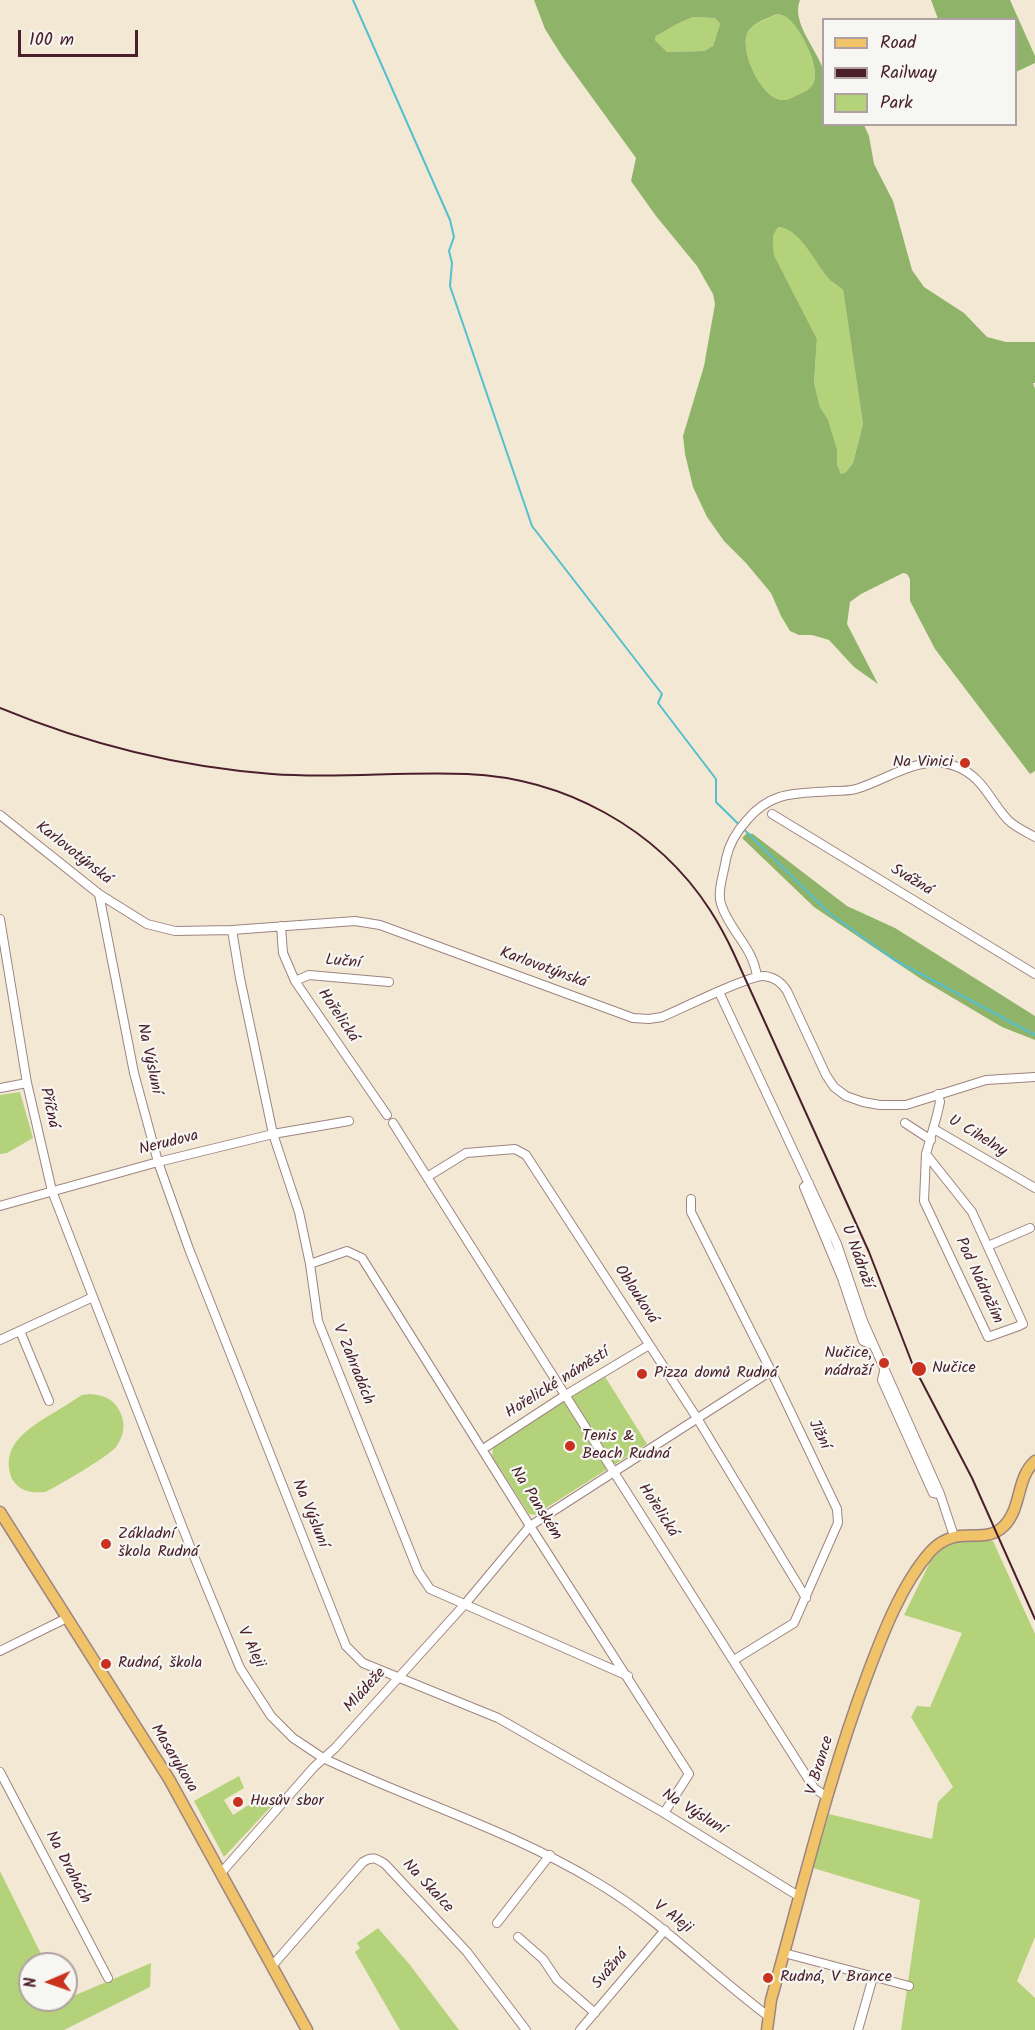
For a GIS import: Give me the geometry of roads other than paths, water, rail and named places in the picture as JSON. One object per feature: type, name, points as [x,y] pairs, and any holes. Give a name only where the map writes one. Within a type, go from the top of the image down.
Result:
[{"type":"main road","points":[[954,1536],[988,1534],[1004,1526],[1015,1505],[1023,1476],[1034,1465]]},
{"type":"main road","name":"Masarykova","points":[[0,1512],[169,1779],[307,2030]]},
{"type":"main road","name":"V Brance","points":[[767,2030],[768,2016],[784,1953],[827,1797],[861,1693],[901,1597],[931,1552],[944,1540],[954,1536]]},
{"type":"street","points":[[1035,837],[1010,823],[993,798],[969,771],[953,765],[925,764],[907,768],[854,790],[785,795],[761,804],[736,832],[728,851],[720,901],[731,924],[753,959],[757,976],[770,977],[784,986],[826,1075],[834,1087],[846,1096],[880,1105],[906,1105],[986,1080],[1035,1077]]},
{"type":"street","name":"Svážná","points":[[772,814],[1035,974]]},
{"type":"street","name":"Karlovotýnská","points":[[1,818],[99,894],[147,924],[175,931],[232,930],[355,921],[380,925],[633,1018],[662,1017],[757,976]]},
{"type":"street","name":"Na Výsluní","points":[[99,894],[134,1073],[158,1162],[189,1249],[346,1646],[363,1663],[498,1718],[664,1813],[800,1898]]},
{"type":"street","name":"Příčná","points":[[0,919],[27,1083],[52,1191],[93,1297]]},
{"type":"street","name":"Hořelická","points":[[281,926],[284,953],[295,981],[387,1115]]},
{"type":"street","name":"V Zahradách","points":[[232,930],[273,1134],[299,1212],[310,1264],[318,1321],[418,1571],[430,1589],[628,1676]]},
{"type":"street","name":"Luční","points":[[295,981],[309,975],[388,982]]},
{"type":"street","name":"U Nádraží","points":[[719,992],[837,1244],[873,1346],[940,1494],[954,1536]]},
{"type":"street","points":[[0,1088],[27,1083]]},
{"type":"street","name":"Pod Nádražím","points":[[926,1154],[972,1212],[1023,1324],[988,1337],[924,1201],[926,1154],[940,1102],[938,1094]]},
{"type":"street","name":"Nerudova","points":[[0,1206],[158,1162],[273,1134],[349,1121]]},
{"type":"street","points":[[393,1123],[427,1177]]},
{"type":"street","points":[[905,1123],[931,1140]]},
{"type":"street","name":"U Cihelny","points":[[934,1129],[1035,1188]]},
{"type":"street","name":"Oblouková","points":[[427,1177],[466,1153],[515,1149],[526,1155],[697,1418],[806,1598]]},
{"type":"street","name":"Hořelická","points":[[427,1177],[814,1788],[827,1797]]},
{"type":"street","name":"Jižní","points":[[691,1199],[691,1212],[837,1509],[838,1523],[794,1623],[734,1660]]},
{"type":"street","name":"Pod Nádražím","points":[[988,1246],[1030,1228]]},
{"type":"street","name":"Na Panském","points":[[310,1264],[347,1251],[362,1258],[689,1774],[664,1813]]},
{"type":"street","points":[[0,1340],[93,1297]]},
{"type":"street","name":"V Aleji","points":[[93,1297],[190,1549],[240,1668],[272,1716],[293,1738],[323,1758],[550,1855],[598,1883],[665,1930],[768,2016]]},
{"type":"street","points":[[20,1331],[49,1401]]},
{"type":"street","name":"Hořelické náměstí","points":[[483,1449],[564,1396],[649,1345]]},
{"type":"street","points":[[530,1526],[771,1371]]},
{"type":"street","name":"Mládeže","points":[[221,1873],[465,1604],[530,1526]]},
{"type":"street","points":[[0,1651],[67,1618]]},
{"type":"street","name":"Na Drahách","points":[[0,1772],[108,1978]]},
{"type":"street","points":[[497,1923],[550,1855]]},
{"type":"street","name":"Na Skalce","points":[[272,1966],[363,1862],[376,1858],[385,1864],[467,1952],[526,2030]]},
{"type":"street","name":"Svážná","points":[[580,2030],[665,1930]]},
{"type":"street","points":[[518,1937],[543,1959],[557,1980],[596,2013]]},
{"type":"street","points":[[784,1953],[909,1986]]},
{"type":"street","points":[[858,2030],[873,1977]]},
{"type":"waterway","points":[[353,0],[450,220],[454,237],[449,251],[452,263],[450,286],[532,526],[662,694],[658,703],[716,779],[716,802],[829,913],[893,959],[1035,1035]]},
{"type":"railway","points":[[0,708],[100,743],[202,766],[296,775],[467,774],[538,785],[573,797],[605,813],[635,832],[663,855],[688,881],[710,910],[731,948],[869,1252],[912,1363],[972,1478],[1035,1619]]},
{"type":"place","name":"Na Vinici","points":[[965,763]]},
{"type":"place","name":"Nučice, nádraží","points":[[884,1363]]},
{"type":"place","name":"Nučice","points":[[919,1369]]},
{"type":"place","name":"Pizza domů Rudná","points":[[642,1374]]},
{"type":"place","name":"Tenis & Beach Rudná","points":[[570,1446]]},
{"type":"place","name":"Základní škola Rudná","points":[[106,1544]]},
{"type":"place","name":"Rudná, škola","points":[[106,1664]]},
{"type":"place","name":"Husův sbor","points":[[238,1802]]},
{"type":"place","name":"Rudná, V Brance","points":[[768,1978]]}]
